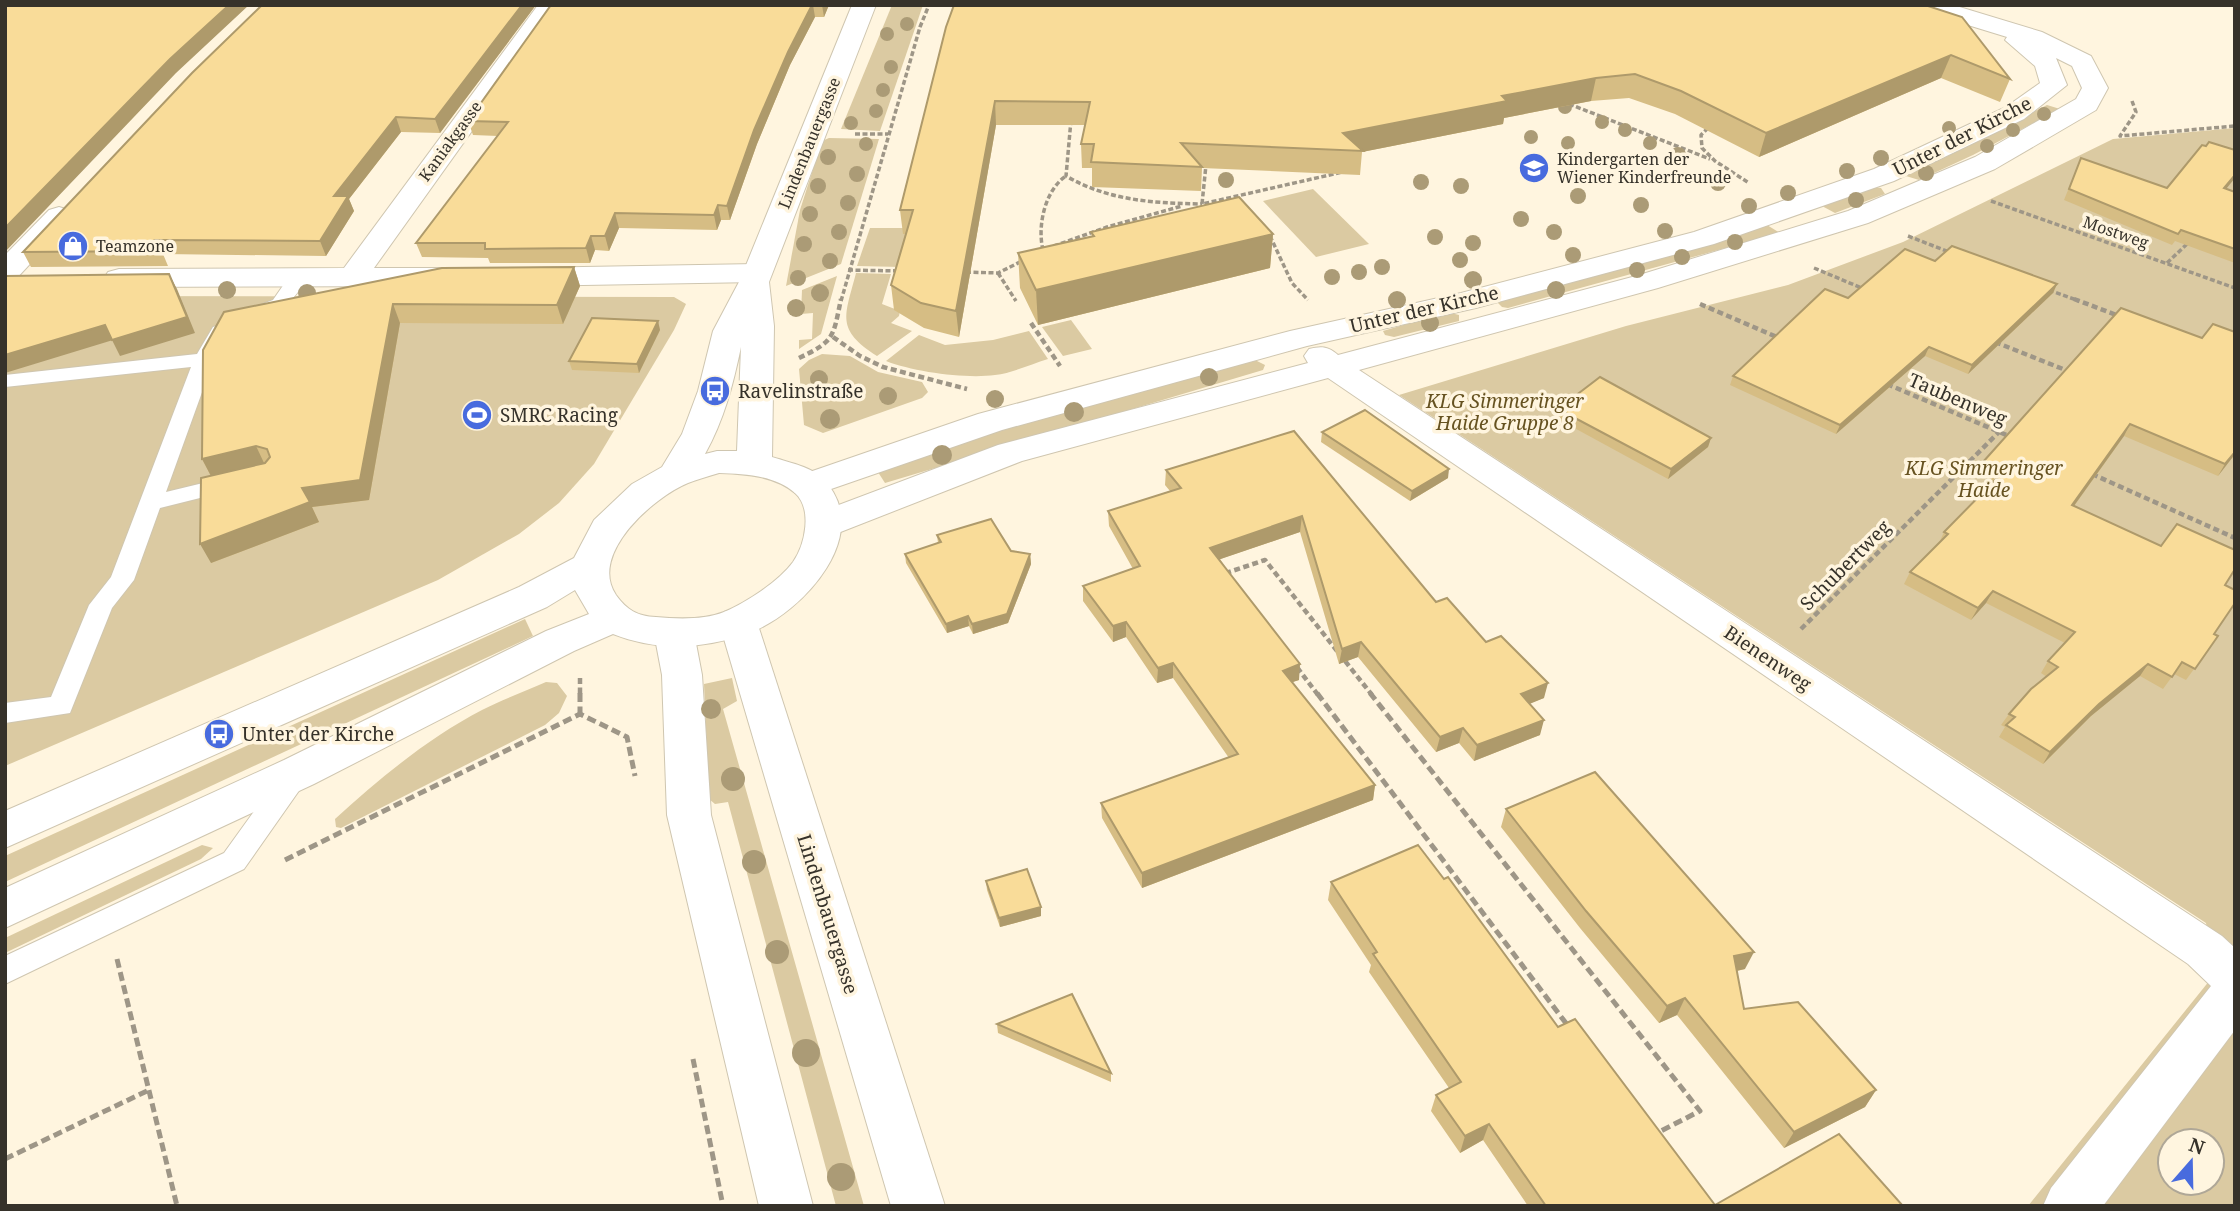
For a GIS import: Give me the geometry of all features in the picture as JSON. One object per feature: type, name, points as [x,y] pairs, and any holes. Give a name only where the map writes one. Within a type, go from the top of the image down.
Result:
[{"type":"street","name":"Kaniakgasse","points":[[352,278],[550,5]]},
{"type":"street","name":"Lindenbauergasse","points":[[675,475],[699,434],[715,391],[729,331],[756,277],[864,5]]},
{"type":"street","points":[[1927,5],[2033,37],[2082,61],[2095,89]]},
{"type":"street","points":[[1994,26],[2047,63],[2054,85],[2095,89]]},
{"type":"street","name":"Unter der Kirche","points":[[825,524],[1010,453],[1334,349],[1465,300],[1704,238],[1789,210],[1884,175],[2015,113],[2054,85]]},
{"type":"street","name":"Unter der Kirche","points":[[1334,349],[1766,247],[1858,217],[1985,163],[2087,104],[2095,89]]},
{"type":"street","points":[[1884,175],[1916,192]]},
{"type":"street","points":[[15,277],[72,202]]},
{"type":"street","points":[[89,279],[756,277]]},
{"type":"street","name":"Lindenbauergasse","points":[[754,463],[756,277]]},
{"type":"street","name":"Bienenweg","points":[[1081,397],[1301,338],[1334,349],[1770,659],[2205,950],[2235,978]]},
{"type":"street","points":[[808,485],[990,422],[1081,397]]},
{"type":"street","points":[[5,830],[533,597],[589,566],[607,529],[645,492],[675,475],[717,462],[754,463],[787,474],[808,485],[821,505],[825,524],[810,567],[779,597],[738,622],[710,630],[674,633],[641,630],[612,620],[596,594],[589,566]]},
{"type":"street","points":[[5,909],[299,772],[561,641],[612,620]]},
{"type":"street","name":"Lindenbauergasse","points":[[738,622],[918,1206]]},
{"type":"street","points":[[674,633],[682,675],[689,815],[786,1206]]},
{"type":"street","points":[[2070,1206],[2235,992]]},
{"type":"lane","points":[[5,713],[61,706],[101,605],[122,580],[204,359],[223,325],[280,304],[298,278]]},
{"type":"lane","points":[[5,381],[204,359]]},
{"type":"lane","points":[[150,502],[253,478]]},
{"type":"lane","points":[[5,971],[234,861],[299,772]]},
{"type":"path","points":[[757,364],[794,360],[818,349],[833,337],[848,270],[929,5]]},
{"type":"path","points":[[1202,204],[1347,171],[1343,72],[1204,67]]},
{"type":"path","points":[[1202,204],[1216,67]]},
{"type":"path","points":[[2130,93],[2136,112],[2120,136],[2235,126]]},
{"type":"path","points":[[1565,102],[1715,161]]},
{"type":"path","points":[[1066,176],[1071,115]]},
{"type":"path","points":[[1710,126],[1701,135],[1702,148],[1715,161],[1789,210]]},
{"type":"path","points":[[876,134],[888,134]]},
{"type":"path","points":[[1066,176],[1085,190],[1114,198],[1223,207]]},
{"type":"path","points":[[1043,250],[1038,234],[1044,209],[1053,197],[1057,182],[1066,176]]},
{"type":"path","name":"Mostweg","points":[[1988,200],[2235,288]]},
{"type":"path","points":[[957,272],[998,273],[1078,236],[1186,204]]},
{"type":"path","points":[[1264,226],[1280,252],[1292,283],[1334,349]]},
{"type":"path","points":[[1902,234],[1953,254]]},
{"type":"path","points":[[2167,263],[2196,236]]},
{"type":"path","points":[[848,270],[905,271]]},
{"type":"path","points":[[1820,271],[1872,292]]},
{"type":"path","points":[[998,273],[1016,302]]},
{"type":"path","points":[[2043,287],[2120,316]]},
{"type":"path","points":[[1707,307],[1783,340]]},
{"type":"path","points":[[1031,323],[1081,397]]},
{"type":"path","points":[[833,337],[867,360],[892,370],[956,383],[969,389],[990,422]]},
{"type":"path","points":[[1989,339],[2079,376]]},
{"type":"path","name":"Taubenweg","points":[[1885,383],[2012,438]]},
{"type":"path","name":"Schubertweg","points":[[1770,659],[1999,432]]},
{"type":"path","points":[[2086,471],[2235,538]]},
{"type":"path","points":[[1265,559],[1700,1111],[1651,1136],[1415,823],[1226,573],[1265,559]]},
{"type":"path","points":[[580,714],[581,669]]},
{"type":"path","points":[[580,714],[627,737],[636,778]]},
{"type":"path","points":[[283,861],[580,714]]},
{"type":"path","points":[[114,944],[177,1206]]},
{"type":"path","points":[[691,1050],[723,1206]]},
{"type":"path","points":[[5,1159],[149,1090]]},
{"type":"green space","points":[[892,5],[923,5],[880,131],[841,129]]},
{"type":"green space","points":[[2047,105],[2060,109],[1919,180],[1906,176]]},
{"type":"green space","name":"KLG Simmeringer Haide","points":[[2235,128],[2235,1206],[2028,1206],[2214,975],[2206,923],[1399,395],[1626,326],[1788,285],[1903,242],[2113,139]]},
{"type":"green space","points":[[829,138],[879,139],[841,264],[786,286],[800,210],[822,141]]},
{"type":"green space","points":[[1870,187],[1881,188],[1885,194],[1835,213],[1822,206]]},
{"type":"green space","points":[[1313,189],[1369,244],[1316,257],[1263,201]]},
{"type":"green space","points":[[1767,225],[1780,233],[1508,308],[1497,302]]},
{"type":"green space","points":[[870,228],[904,228],[908,234],[902,267],[857,266]]},
{"type":"green space","points":[[856,273],[891,274],[882,304],[900,311],[899,316],[891,323],[912,331],[877,356],[854,338],[849,329],[847,311]]},
{"type":"green space","points":[[837,276],[821,334],[799,349],[799,340],[812,339],[813,313],[801,314],[802,290]]},
{"type":"green space","points":[[64,296],[674,297],[686,304],[674,330],[594,464],[559,503],[519,534],[438,580],[5,766],[5,316]]},
{"type":"green space","points":[[1447,312],[1459,315],[1459,321],[1394,337],[1385,335],[1383,331]]},
{"type":"green space","points":[[1071,320],[1092,349],[1063,356],[1042,327]]},
{"type":"green space","points":[[1029,331],[1048,359],[1002,374],[940,374],[886,361],[919,335],[945,345],[993,340]]},
{"type":"green space","points":[[822,354],[850,356],[878,372],[922,382],[928,392],[922,398],[823,433],[804,425],[799,369]]},
{"type":"green space","points":[[1255,360],[1265,365],[1263,370],[885,483],[876,469],[1014,421]]},
{"type":"green space","points":[[525,619],[533,636],[5,882],[5,856]]},
{"type":"green space","points":[[732,678],[737,701],[723,709],[864,1206],[836,1206],[728,802],[715,804],[709,799],[704,684]]},
{"type":"green space","points":[[546,682],[557,683],[567,696],[559,713],[545,725],[341,828],[336,827],[335,819],[423,746],[482,710]]},
{"type":"green space","points":[[202,845],[213,848],[201,859],[5,953],[5,938]]},
{"type":"building","points":[[5,5],[229,5],[170,59],[5,228]]},
{"type":"building","points":[[262,5],[522,5],[435,119],[396,117],[334,196],[348,196],[320,241],[155,240],[160,251],[23,252],[192,73]]},
{"type":"building","points":[[551,5],[812,5],[754,130],[727,206],[718,205],[714,215],[615,213],[605,236],[591,236],[586,248],[485,249],[485,243],[416,243],[508,122],[468,121]]},
{"type":"building","points":[[954,5],[1925,5],[1962,17],[2010,79],[1951,55],[1766,133],[1681,91],[1635,74],[1596,78],[1502,96],[1507,101],[1343,133],[1363,151],[1181,143],[1202,167],[1091,162],[1094,144],[1081,144],[1090,102],[995,101],[956,311],[921,303],[891,285],[913,210],[900,210],[946,27]]},
{"type":"building","points":[[2209,142],[2235,150],[2235,175],[2224,188],[2235,192],[2235,249],[2181,230],[2178,234],[2069,189],[2081,158],[2167,188],[2202,145],[2206,146]]},
{"type":"building","points":[[1239,197],[1273,234],[1036,290],[1018,253],[1094,236],[1091,232]]},
{"type":"building","points":[[1952,246],[2057,284],[1972,365],[1929,347],[1840,425],[1733,376],[1825,289],[1848,298],[1905,249],[1935,261]]},
{"type":"building","points":[[574,267],[557,305],[393,304],[360,480],[302,488],[310,502],[200,544],[201,478],[265,463],[270,457],[267,449],[256,446],[202,459],[203,350],[224,312],[442,268]]},
{"type":"building","points":[[169,274],[187,317],[112,340],[105,325],[5,355],[5,276]]},
{"type":"building","points":[[2121,308],[2202,338],[2213,324],[2235,332],[2235,452],[2225,464],[2130,424],[2072,505],[2161,546],[2177,524],[2235,550],[2235,569],[2225,585],[2235,590],[2235,603],[2214,634],[2218,636],[2195,669],[2182,662],[2172,677],[2148,664],[2099,704],[2050,752],[2006,725],[2015,717],[2009,714],[2031,689],[2058,667],[2048,661],[2075,632],[1993,591],[1978,608],[1910,572],[1948,534],[1944,532],[2004,471],[1983,462]]},
{"type":"building","points":[[592,318],[658,321],[637,364],[569,361]]},
{"type":"building","points":[[1600,377],[1711,438],[1671,469],[1558,409]]},
{"type":"building","points":[[1365,410],[1449,469],[1412,491],[1322,432]]},
{"type":"building","points":[[1294,431],[1436,602],[1447,598],[1486,642],[1501,636],[1548,683],[1521,694],[1544,720],[1477,745],[1463,728],[1440,737],[1361,642],[1342,649],[1302,516],[1210,548],[1300,664],[1283,671],[1375,785],[1142,873],[1101,803],[1238,754],[1173,663],[1158,668],[1126,622],[1113,626],[1083,586],[1140,566],[1108,511],[1181,488],[1166,470]]},
{"type":"building","points":[[991,519],[1011,551],[1030,554],[1007,614],[972,624],[968,616],[946,624],[905,554],[941,542],[937,535]]},
{"type":"building","points":[[1595,772],[1754,952],[1734,956],[1744,1009],[1798,1002],[1876,1090],[1794,1132],[1685,998],[1667,1006],[1586,911],[1506,809]]},
{"type":"building","points":[[1418,845],[1444,879],[1448,877],[1558,1027],[1575,1019],[1715,1205],[1839,1134],[1903,1206],[1546,1206],[1489,1124],[1465,1136],[1436,1095],[1461,1082],[1373,954],[1377,952],[1331,882]]},
{"type":"building","points":[[1027,869],[1041,907],[999,918],[986,881]]},
{"type":"building","points":[[1072,994],[1111,1073],[997,1024]]},
{"type":"place","name":"Kindergarten der Wiener Kinderfreunde","points":[[1534,168]]},
{"type":"place","name":"Teamzone","points":[[73,246]]},
{"type":"place","name":"Ravelinstraße","points":[[715,391]]},
{"type":"place","name":"SMRC Racing","points":[[477,415]]},
{"type":"place","name":"Unter der Kirche","points":[[219,734]]},
{"type":"park label","name":"KLG Simmeringer Haide Gruppe 8","points":[[1505,412]]}]
